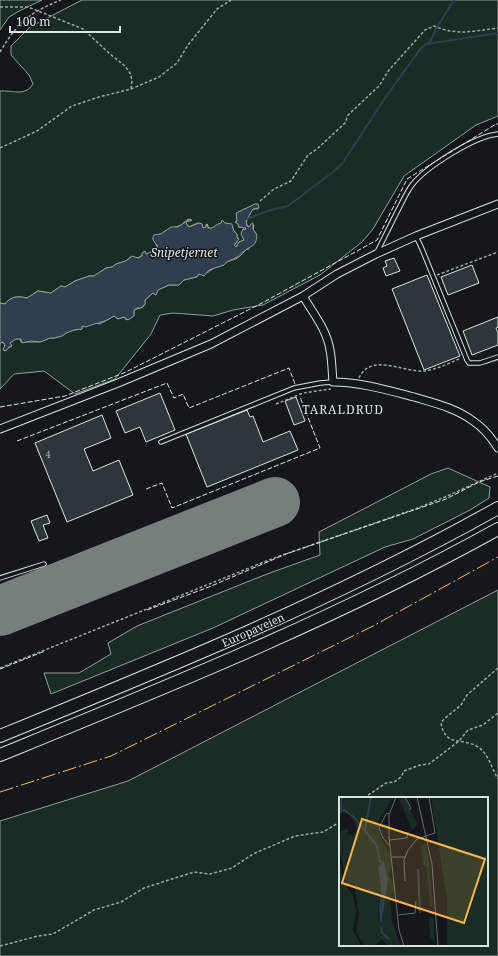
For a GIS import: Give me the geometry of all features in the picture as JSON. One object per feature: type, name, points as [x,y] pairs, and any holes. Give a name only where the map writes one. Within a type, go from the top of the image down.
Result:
[{"type":"highway","name":"Europaveien","points":[[0,736],[272,622],[404,558],[498,508]]},
{"type":"highway","name":"Europaveien","points":[[0,755],[205,671],[279,638],[412,574],[498,528]]},
{"type":"street","points":[[0,430],[192,353],[303,296],[337,274],[376,254],[416,236],[498,204]]},
{"type":"street","points":[[303,296],[328,340],[332,382],[357,384],[389,390],[455,410],[482,427],[490,435],[498,448]]},
{"type":"lane","points":[[376,254],[412,185],[438,163],[461,148],[477,139],[498,134]]},
{"type":"lane","points":[[416,236],[469,363],[480,363],[498,357]]},
{"type":"lane","points":[[161,442],[289,390],[332,382]]},
{"type":"lane","points":[[0,578],[44,564]]},
{"type":"path","points":[[0,52],[16,28],[27,17],[62,0]]},
{"type":"path","points":[[0,148],[37,131],[72,106],[131,89],[159,77],[177,63],[188,45],[217,8],[231,0]]},
{"type":"path","points":[[0,7],[28,7],[83,29],[125,66],[130,73],[132,80],[131,89]]},
{"type":"path","points":[[260,201],[274,189],[292,181],[308,155],[317,149],[345,123],[348,116],[379,86],[389,70],[425,30],[434,26],[445,31],[458,32],[498,28]]},
{"type":"path","points":[[434,277],[498,252]]},
{"type":"path","points":[[0,668],[274,558],[445,497],[498,473]]},
{"type":"path","points":[[498,668],[467,695],[461,705],[441,723],[442,731],[449,739],[477,746],[487,757],[498,779]]},
{"type":"path","points":[[365,797],[386,783],[394,782],[404,771],[420,765],[430,764],[459,742],[468,730],[483,725],[498,713]]},
{"type":"path","points":[[0,946],[38,936],[53,934],[94,910],[121,902],[144,888],[194,872],[210,874],[232,868],[253,854],[295,836],[323,832],[339,823]]},
{"type":"green space","points":[[0,0],[42,0],[9,17],[0,30]]},
{"type":"green space","points":[[82,0],[498,0],[498,116],[476,125],[404,176],[373,229],[362,242],[320,275],[263,305],[233,310],[213,316],[173,313],[160,315],[151,334],[115,379],[75,394],[44,371],[14,374],[0,389],[0,343],[2,342],[5,345],[4,349],[12,346],[10,344],[16,339],[20,339],[21,342],[40,342],[50,338],[62,336],[74,330],[82,329],[82,326],[95,323],[100,324],[114,316],[118,319],[124,317],[126,320],[134,314],[134,310],[143,307],[145,300],[153,293],[156,295],[158,290],[169,285],[177,285],[184,280],[197,277],[199,274],[207,273],[214,268],[224,265],[227,262],[239,257],[247,249],[248,250],[257,235],[253,230],[254,225],[249,227],[246,223],[250,212],[253,209],[258,209],[256,204],[237,213],[237,221],[235,222],[239,225],[238,227],[246,228],[245,230],[243,229],[242,233],[244,240],[239,242],[236,247],[234,246],[237,242],[237,234],[231,224],[226,224],[224,222],[208,228],[208,225],[206,224],[206,227],[203,228],[202,224],[197,223],[189,227],[186,223],[192,220],[188,219],[181,225],[156,235],[153,238],[158,249],[155,251],[147,254],[144,253],[138,258],[130,257],[126,261],[106,268],[94,276],[89,276],[75,281],[65,287],[61,286],[51,293],[38,291],[27,298],[15,297],[10,299],[5,304],[0,303],[0,91],[22,92],[30,88],[33,84],[29,75],[11,55],[11,46],[30,27]]},
{"type":"green space","points":[[448,468],[490,487],[489,498],[470,510],[413,539],[385,547],[213,628],[51,694],[44,673],[79,673],[111,654],[108,643],[137,626],[267,574],[320,555],[319,532],[431,474]]},
{"type":"green space","points":[[498,590],[498,956],[0,956],[0,821],[128,781]]},
{"type":"water","name":"Snipetjernet","points":[[258,204],[259,208],[253,209],[246,221],[247,226],[249,227],[253,223],[253,229],[257,235],[255,243],[224,265],[209,270],[204,276],[199,274],[196,277],[184,280],[179,285],[169,285],[158,290],[156,295],[153,293],[145,300],[145,304],[141,308],[134,310],[134,316],[128,320],[124,317],[118,319],[114,316],[86,327],[82,326],[82,329],[74,330],[62,336],[50,338],[40,342],[31,341],[22,343],[21,339],[16,339],[10,343],[12,346],[6,351],[3,350],[5,345],[3,342],[0,343],[0,303],[5,304],[10,299],[15,297],[27,298],[38,291],[51,293],[61,286],[65,287],[75,281],[89,276],[94,276],[106,268],[126,261],[132,256],[138,258],[142,256],[142,253],[145,251],[147,254],[155,251],[158,249],[153,239],[154,235],[161,234],[171,227],[178,227],[190,219],[191,221],[186,223],[189,227],[199,223],[202,224],[203,228],[206,227],[207,224],[208,228],[212,228],[221,223],[222,220],[225,223],[232,224],[234,231],[237,234],[237,238],[239,239],[234,245],[236,247],[239,242],[244,240],[241,234],[243,229],[245,230],[246,228],[239,227],[235,222],[237,221],[236,213]]},
{"type":"building","points":[[394,258],[400,271],[386,276],[383,268],[387,266],[385,261]]},
{"type":"building","points":[[472,265],[479,283],[448,295],[441,277]]},
{"type":"building","points":[[427,275],[460,356],[424,370],[392,289]]},
{"type":"building","points":[[498,317],[498,327],[496,328],[498,333],[498,345],[472,355],[463,331]]},
{"type":"building","points":[[160,393],[175,430],[146,442],[140,427],[125,433],[116,411]]},
{"type":"building","points":[[296,397],[305,421],[294,425],[285,401]]},
{"type":"building","points":[[247,410],[250,417],[253,416],[263,442],[290,431],[298,450],[207,487],[186,434]]},
{"type":"building","points":[[102,415],[111,438],[84,449],[93,471],[119,460],[133,495],[67,522],[35,443]]},
{"type":"building","points":[[47,515],[50,523],[43,525],[48,538],[39,541],[31,521]]},
{"type":"waterway","points":[[247,219],[267,211],[288,206],[342,164],[385,98],[413,59],[421,48],[430,42],[436,29],[454,0]]},
{"type":"waterway","points":[[427,44],[498,33]]},
{"type":"runway","points":[[0,611],[275,502]]},
{"type":"fence","points":[[0,407],[65,396],[126,372],[262,303],[377,240],[407,179],[498,124]]},
{"type":"fence","points":[[17,441],[167,383],[174,398],[183,394],[189,408],[289,368],[295,384]]},
{"type":"fence","points":[[146,489],[162,483],[172,508],[320,448],[300,397]]},
{"type":"fence","points":[[147,610],[209,587],[286,554],[446,499],[479,482],[498,476]]},
{"type":"fence","points":[[0,669],[45,651]]},
{"type":"power","points":[[0,792],[111,756],[373,626],[498,557]]},
{"type":"district","name":"TARALDRUD","points":[[343,410]]}]
